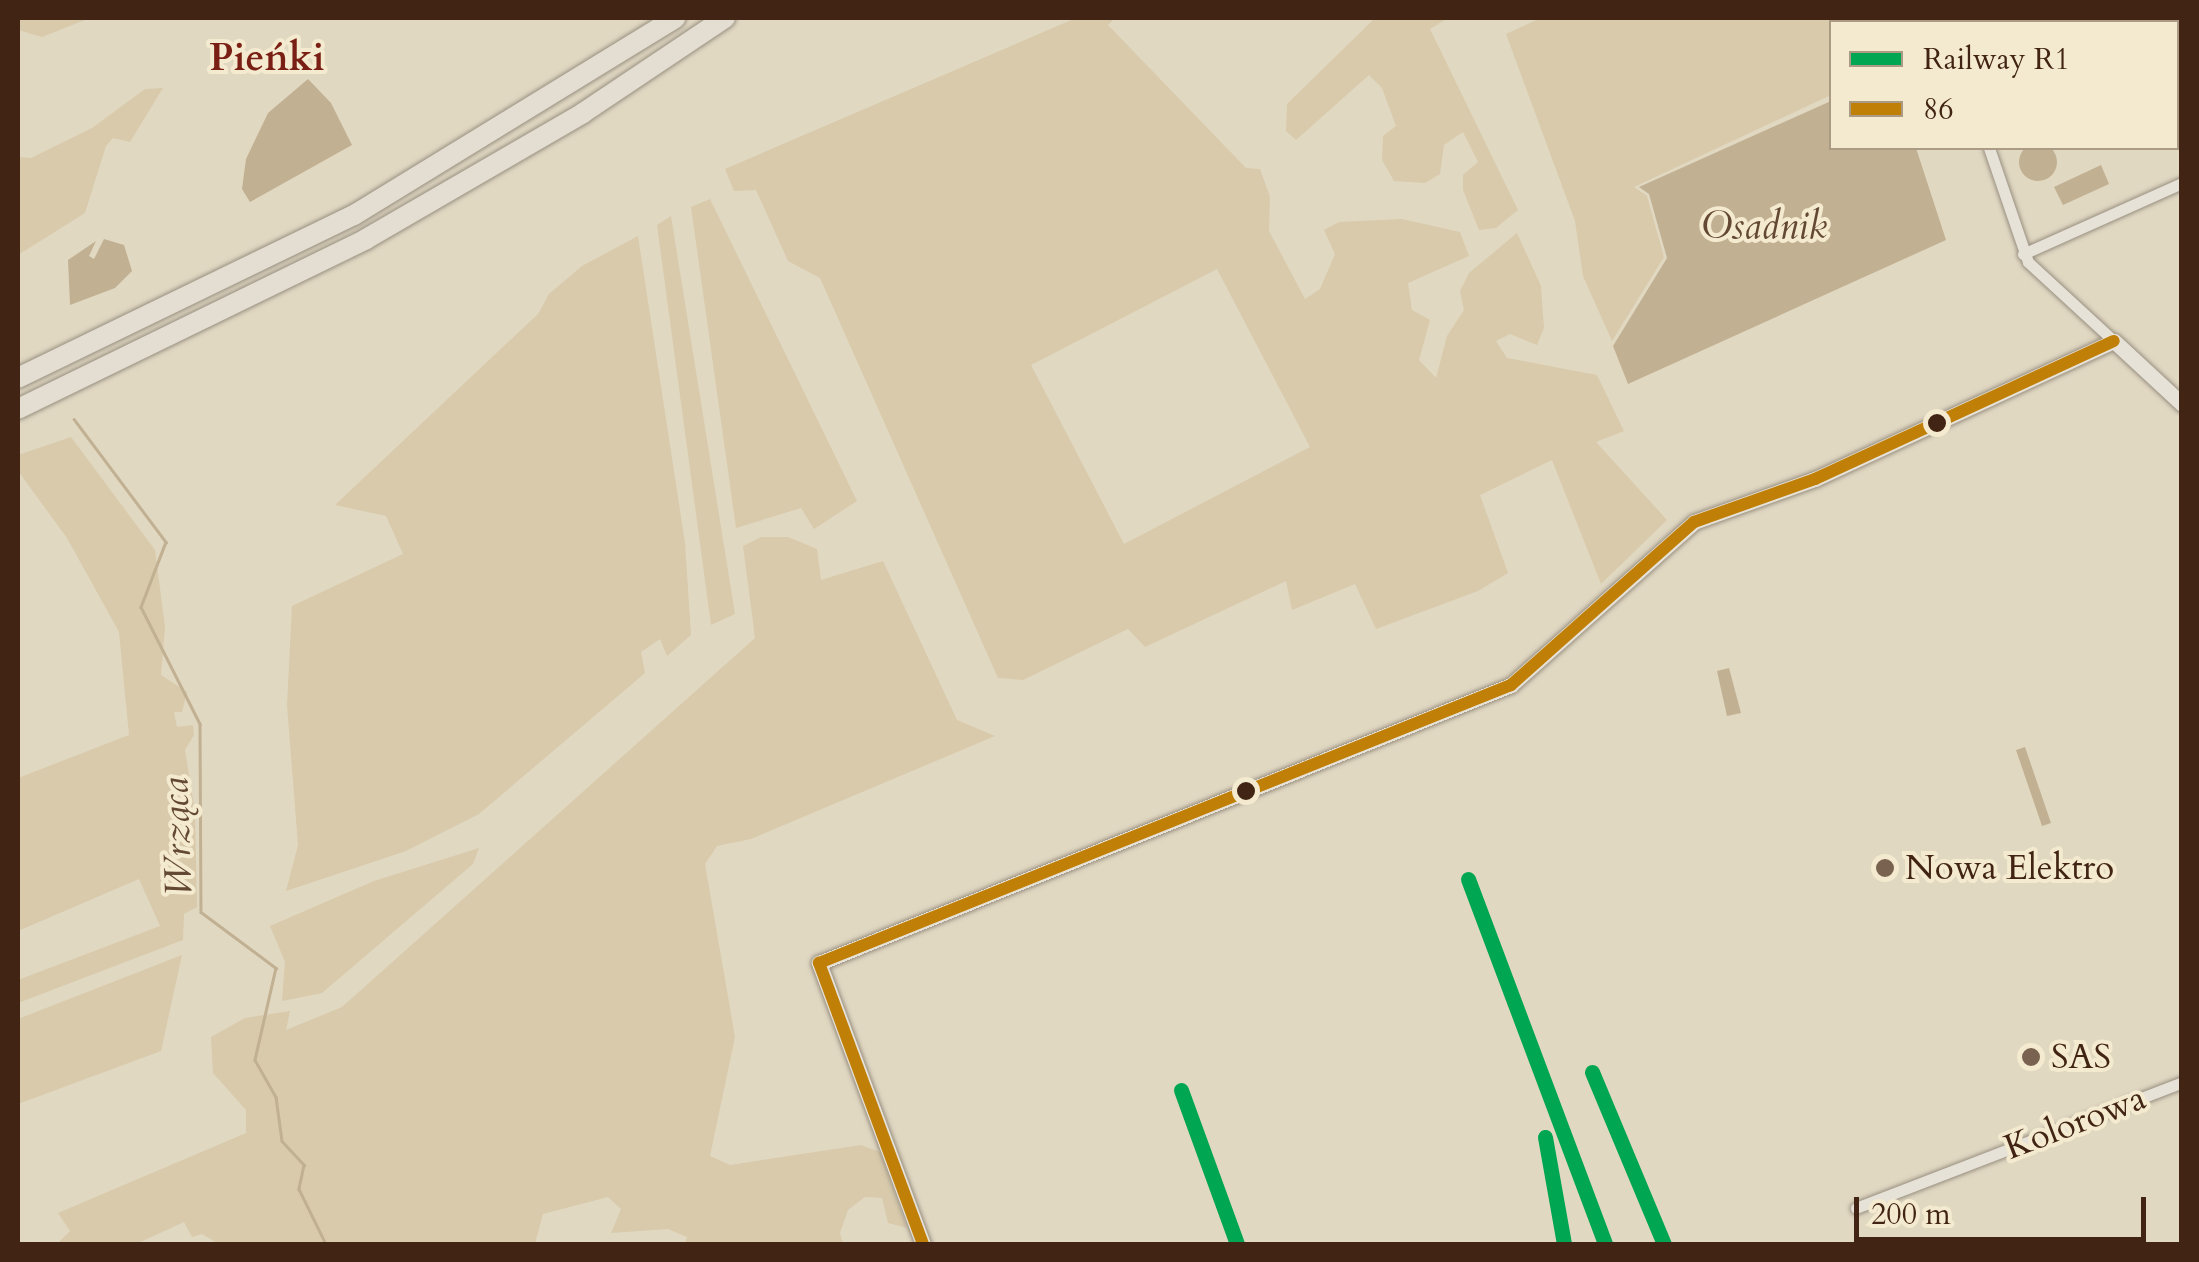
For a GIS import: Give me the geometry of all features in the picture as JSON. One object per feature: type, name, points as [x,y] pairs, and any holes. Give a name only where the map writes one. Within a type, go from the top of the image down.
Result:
[{"type":"highway","points":[[18,378],[354,215],[676,18]]},
{"type":"highway","points":[[18,409],[366,239],[583,113],[726,18]]},
{"type":"street","points":[[1989,150],[2023,254],[2182,404]]},
{"type":"street","points":[[2023,254],[2182,183]]},
{"type":"street","points":[[922,1244],[819,964],[1511,686],[1694,522],[1816,479],[2114,341]]},
{"type":"street","name":"Kolorowa","points":[[1856,1208],[2182,1082]]},
{"type":"shaded area","points":[[18,18],[90,18],[42,37],[18,30]]},
{"type":"shaded area","points":[[1076,18],[1115,18],[1108,25],[1246,168],[1260,169],[1270,197],[1269,231],[1305,299],[1320,289],[1335,254],[1324,230],[1339,222],[1402,219],[1460,232],[1469,256],[1408,283],[1412,310],[1430,320],[1419,360],[1436,378],[1447,336],[1464,310],[1460,291],[1469,273],[1517,233],[1541,286],[1544,328],[1537,345],[1510,334],[1496,341],[1507,358],[1597,375],[1624,431],[1596,442],[1667,520],[1601,584],[1552,460],[1480,495],[1508,573],[1478,591],[1376,629],[1355,584],[1292,610],[1286,581],[1145,647],[1128,629],[1023,680],[998,678],[820,278],[788,261],[756,190],[734,191],[725,169]],"holes":[[[1217,269],[1310,447],[1124,544],[1031,365]]]},
{"type":"shaded area","points":[[1375,18],[1448,18],[1430,29],[1518,210],[1496,228],[1479,230],[1463,190],[1463,175],[1478,162],[1463,132],[1444,145],[1440,174],[1425,183],[1394,181],[1382,160],[1383,136],[1396,126],[1382,88],[1369,75],[1296,140],[1286,131],[1287,104]]},
{"type":"shaded area","points":[[1541,18],[1877,20],[1829,20],[1829,96],[1634,187],[1647,196],[1664,257],[1612,341],[1583,276],[1575,221],[1506,34]]},
{"type":"shaded area","points":[[163,88],[130,142],[113,138],[106,146],[85,213],[18,255],[18,157],[31,158],[92,128],[145,89]]},
{"type":"shaded area","points":[[710,199],[857,501],[814,529],[801,508],[736,528],[691,207]]},
{"type":"shaded area","points":[[671,216],[735,614],[711,625],[657,225]]},
{"type":"shaded area","points":[[638,236],[685,543],[691,635],[667,656],[660,639],[641,652],[645,673],[479,814],[406,851],[286,891],[298,845],[287,705],[292,606],[403,554],[386,516],[335,505],[538,314],[549,294],[582,266]]},
{"type":"shaded area","points":[[71,437],[155,550],[165,627],[161,675],[187,692],[182,712],[174,712],[177,727],[193,725],[194,735],[185,750],[195,812],[197,907],[184,914],[183,940],[18,1003],[18,980],[160,926],[139,879],[18,931],[18,778],[129,735],[119,632],[67,538],[18,471],[18,455]]},
{"type":"shaded area","points":[[761,537],[788,537],[817,549],[821,580],[883,561],[957,720],[995,736],[751,839],[717,846],[705,864],[735,1037],[710,1156],[730,1165],[861,1145],[880,1152],[907,1228],[888,1223],[882,1198],[865,1197],[848,1210],[840,1233],[843,1244],[685,1244],[687,1237],[668,1229],[611,1233],[621,1209],[608,1197],[543,1214],[535,1244],[219,1244],[202,1234],[192,1237],[184,1222],[136,1244],[57,1244],[70,1231],[58,1213],[246,1133],[246,1110],[213,1073],[211,1037],[245,1018],[290,1011],[286,1030],[342,1007],[755,638],[743,546]]},
{"type":"shaded area","points":[[479,848],[473,864],[322,993],[282,1001],[285,962],[270,926],[374,881]]},
{"type":"shaded area","points":[[182,955],[161,1051],[18,1104],[18,1019]]},
{"type":"water","points":[[308,79],[331,103],[352,145],[250,202],[242,189],[246,159],[268,113]]},
{"type":"water","name":"Osadnik","points":[[1829,102],[1829,150],[1917,150],[1946,240],[1628,384],[1613,346],[1667,258],[1649,194],[1639,187]]},
{"type":"water","points":[[2023,150],[2053,150],[2056,169],[2045,180],[2031,180],[2020,169]]},
{"type":"water","points":[[2101,165],[2109,184],[2063,205],[2054,187]]},
{"type":"water","points":[[104,239],[124,245],[132,271],[115,288],[70,305],[68,260],[96,241],[89,256],[94,259]]},
{"type":"water","points":[[1729,668],[1741,713],[1727,716],[1717,671]]},
{"type":"water","points":[[2025,747],[2051,823],[2042,826],[2016,750]]},
{"type":"waterway","name":"Wrząca","points":[[74,419],[166,542],[141,607],[200,724],[201,912],[276,968],[255,1060],[276,1097],[282,1141],[304,1165],[299,1189],[326,1244]]},
{"type":"rail line","name":"R1","points":[[1468,879],[1605,1244]]},
{"type":"rail line","name":"R1","points":[[1592,1072],[1664,1244]]},
{"type":"rail line","name":"R1","points":[[1181,1090],[1237,1244]]},
{"type":"rail line","name":"R1","points":[[1545,1137],[1564,1244]]},
{"type":"transit line","name":"86","points":[[923,1244],[819,963],[1511,685],[1694,522],[1815,479],[2114,341]]},
{"type":"place","name":"Nowa Elektro","points":[[1885,868]]},
{"type":"place","name":"SAS","points":[[2031,1057]]},
{"type":"district","name":"Pieńki","points":[[267,59]]}]
